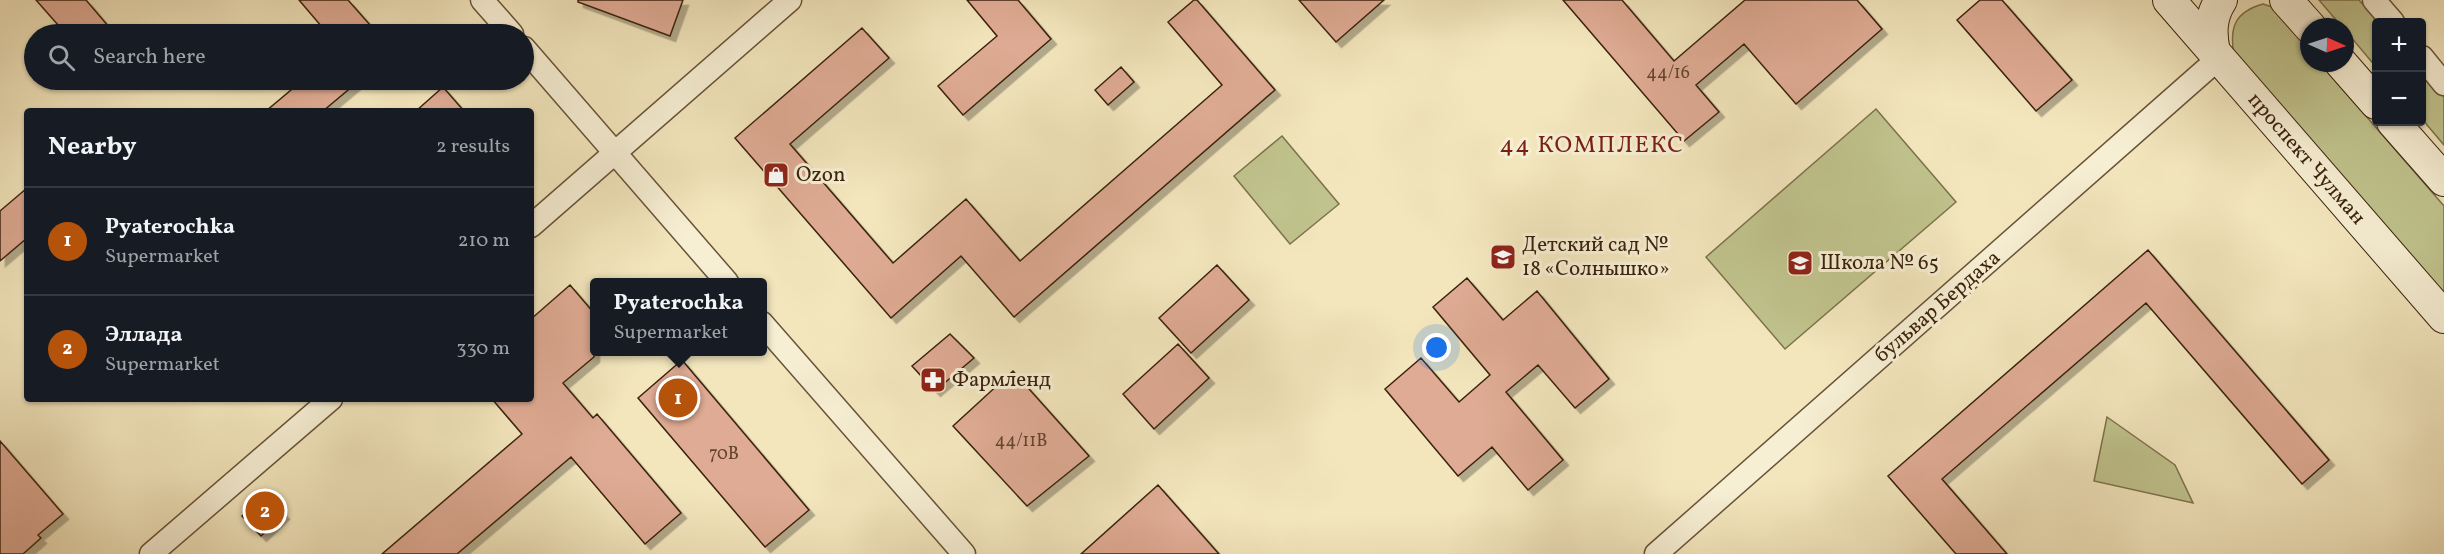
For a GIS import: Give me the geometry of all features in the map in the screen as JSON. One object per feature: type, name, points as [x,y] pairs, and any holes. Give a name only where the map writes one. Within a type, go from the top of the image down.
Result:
[{"type":"main road","name":"проспект Чулман","points":[[2169,0],[2444,317]]},
{"type":"main road","points":[[2217,55],[2210,26],[2221,0]]},
{"type":"main road","points":[[2286,0],[2302,18]]},
{"type":"main road","points":[[2349,72],[2372,98]]},
{"type":"main road","points":[[2397,126],[2444,180]]},
{"type":"street","points":[[482,0],[503,24]]},
{"type":"street","points":[[534,223],[790,0]]},
{"type":"street","points":[[2374,0],[2390,18]]},
{"type":"street","name":"бульвар Бердаха","points":[[1656,554],[2217,55]]},
{"type":"street","points":[[534,60],[724,278]]},
{"type":"street","points":[[2426,63],[2444,84]]},
{"type":"street","points":[[767,329],[964,554]]},
{"type":"street","points":[[151,554],[328,402]]},
{"type":"green space","points":[[2319,0],[2359,0],[2375,18],[2372,18],[2372,62],[2354,41],[2354,18],[2334,18]]},
{"type":"green space","points":[[2263,4],[2272,7],[2300,40],[2300,72],[2328,72],[2372,123],[2372,126],[2375,126],[2444,206],[2444,297],[2234,55],[2232,36],[2236,22],[2246,11]]},
{"type":"green space","points":[[2426,77],[2444,97],[2444,145],[2426,124]]},
{"type":"green space","points":[[1876,109],[1956,202],[1785,349],[1706,257]]},
{"type":"green space","points":[[1282,136],[1339,204],[1290,244],[1234,176]]},
{"type":"green space","points":[[2107,417],[2175,465],[2193,503],[2094,481]]},
{"type":"building","points":[[36,0],[86,0],[106,24],[57,24]]},
{"type":"building","points":[[299,0],[348,0],[369,24],[319,24]]},
{"type":"building","points":[[578,0],[683,0],[670,36],[578,2]]},
{"type":"building","points":[[967,0],[1018,0],[1051,39],[963,115],[938,86],[997,36]]},
{"type":"building","points":[[1194,0],[1197,0],[1275,90],[1014,317],[961,256],[891,318],[735,138],[862,28],[889,58],[790,144],[893,263],[966,199],[1020,261],[1222,85],[1168,22]]},
{"type":"building","points":[[1299,0],[1384,0],[1336,42]]},
{"type":"building","points":[[1563,0],[1622,0],[1674,61],[1745,0],[1857,0],[1882,29],[1796,104],[1744,44],[1696,85],[1719,112],[1684,141]]},
{"type":"building","points":[[1980,0],[2002,0],[2072,80],[2036,111],[1957,20]]},
{"type":"building","points":[[1121,67],[1134,82],[1108,105],[1095,90]]},
{"type":"building","points":[[291,90],[348,90],[327,108],[270,108]]},
{"type":"building","points":[[440,90],[446,90],[461,108],[419,108]]},
{"type":"building","points":[[24,191],[24,241],[0,261],[0,211]]},
{"type":"building","points":[[2148,250],[2329,460],[2302,484],[2146,303],[1942,479],[2007,554],[1956,554],[1888,476]]},
{"type":"building","points":[[1217,265],[1249,300],[1191,353],[1159,318]]},
{"type":"building","points":[[1467,278],[1503,320],[1537,291],[1609,379],[1575,408],[1538,365],[1506,392],[1563,460],[1528,490],[1492,447],[1458,476],[1385,389],[1421,358],[1459,402],[1490,375],[1433,307]]},
{"type":"building","points":[[570,285],[590,308],[590,356],[594,357],[563,383],[593,418],[597,414],[681,513],[645,544],[571,457],[457,554],[382,554],[522,434],[495,402],[534,402],[534,316]]},
{"type":"building","points":[[950,334],[974,358],[935,391],[912,366]]},
{"type":"building","points":[[1178,344],[1209,378],[1154,429],[1123,394]]},
{"type":"building","points":[[682,360],[809,510],[765,547],[638,398]]},
{"type":"building","points":[[1013,371],[1089,456],[1027,506],[953,426]]},
{"type":"building","points":[[0,441],[63,514],[38,535],[41,538],[23,554],[0,554]]},
{"type":"building","points":[[1158,485],[1219,554],[1081,554]]},
{"type":"building","points":[[266,494],[284,514],[261,536],[242,516]]},
{"type":"place","name":"Ozon","points":[[776,175]]},
{"type":"place","name":"Детский сад № 18 «Солнышко»","points":[[1503,257]]},
{"type":"place","name":"Школа № 65","points":[[1800,263]]},
{"type":"place","name":"Фармленд","points":[[933,380]]},
{"type":"place","name":"Pyaterochka","points":[[678,398]]},
{"type":"place","name":"Эллада","points":[[265,511]]},
{"type":"district","name":"44 КОМПЛЕКС","points":[[1592,146]]}]
